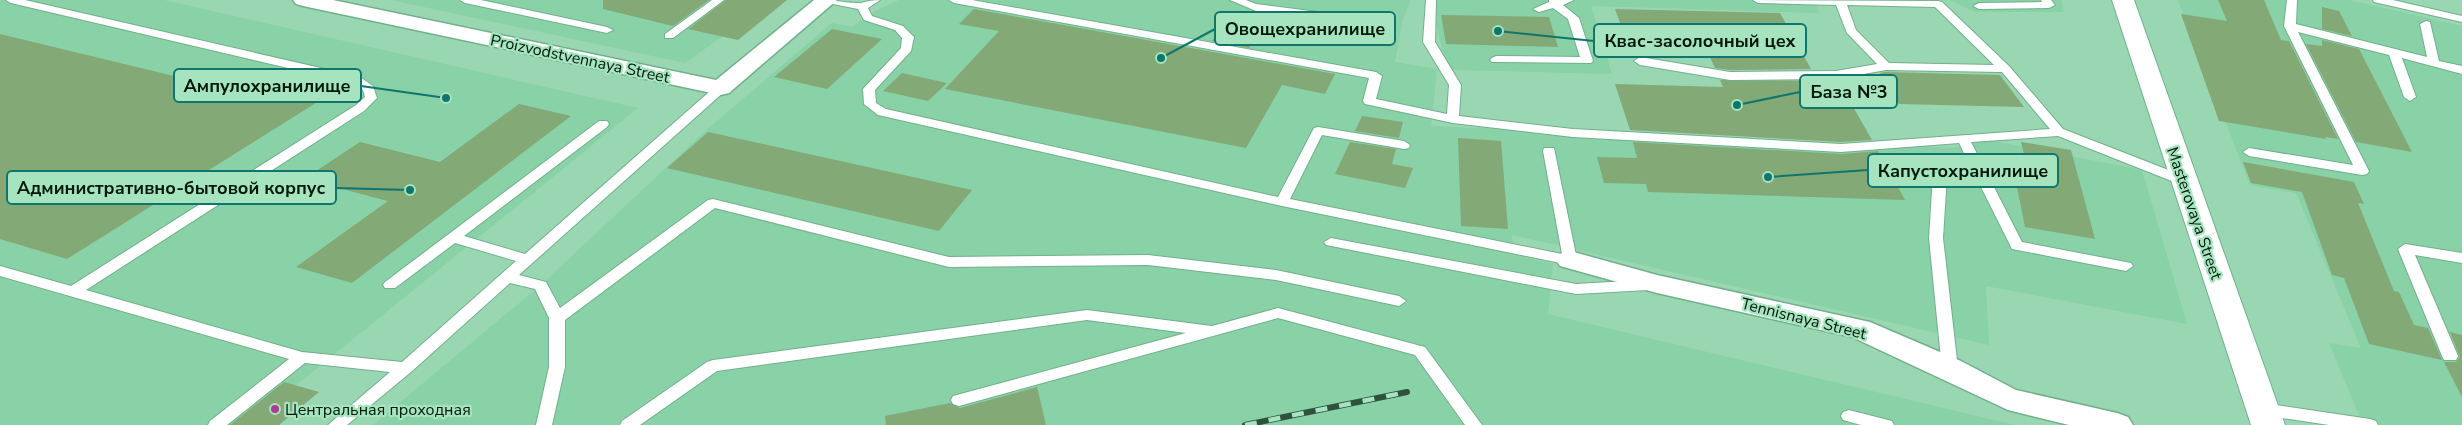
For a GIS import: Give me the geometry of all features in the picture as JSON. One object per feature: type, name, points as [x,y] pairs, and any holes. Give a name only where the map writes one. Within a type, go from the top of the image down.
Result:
[{"type":"main road","name":"Masterovaya Street","points":[[2124,0],[2265,417]]},
{"type":"street","name":"Proizvodstvennaya Street","points":[[303,0],[721,88]]},
{"type":"street","points":[[721,88],[827,0]]},
{"type":"street","name":"Tennisnaya Street","points":[[1570,260],[1658,284],[1860,329],[1950,369],[2008,399],[2117,425]]},
{"type":"lane","points":[[11,0],[360,81],[369,89],[371,98],[360,108],[73,292]]},
{"type":"lane","points":[[465,0],[607,30]]},
{"type":"lane","points":[[669,36],[719,0]]},
{"type":"lane","points":[[827,0],[862,7],[875,0]]},
{"type":"lane","points":[[954,0],[1376,76],[1369,100],[1453,119],[1573,133],[1841,148],[1964,141],[2059,132],[2184,181]]},
{"type":"lane","points":[[1235,0],[1257,7],[1339,42],[1361,43],[1371,35],[1364,21],[1257,7]]},
{"type":"lane","points":[[1431,0],[1430,42],[1455,85],[1453,119]]},
{"type":"lane","points":[[1539,9],[1554,2],[1569,0]]},
{"type":"lane","points":[[1758,0],[1938,4],[2005,69],[2059,132]]},
{"type":"lane","points":[[1979,6],[2049,5],[2046,0]]},
{"type":"lane","points":[[2249,152],[2362,171],[2290,26],[2292,0]]},
{"type":"lane","points":[[2378,0],[2462,20]]},
{"type":"lane","points":[[1496,60],[1587,61],[1573,18],[1554,2]]},
{"type":"lane","points":[[1840,2],[1851,31],[1886,66]]},
{"type":"lane","points":[[862,7],[868,18],[899,28],[908,37],[907,49],[869,89],[870,104],[882,112],[1282,202],[1570,260],[1549,150]]},
{"type":"lane","points":[[2426,24],[2434,63]]},
{"type":"lane","points":[[2290,26],[2462,70]]},
{"type":"lane","points":[[2396,54],[2410,97]]},
{"type":"lane","points":[[1640,61],[1730,76],[1836,76],[1886,66],[2005,69]]},
{"type":"lane","points":[[336,425],[508,278],[721,88]]},
{"type":"lane","points":[[390,285],[603,124]]},
{"type":"lane","points":[[1282,202],[1318,131],[1404,145]]},
{"type":"lane","points":[[1964,141],[2017,246],[2126,266]]},
{"type":"lane","points":[[1941,159],[1936,238],[1950,369]]},
{"type":"lane","points":[[557,318],[713,203],[949,262],[1148,260],[1276,275],[1399,301]]},
{"type":"lane","points":[[452,238],[528,260]]},
{"type":"lane","points":[[1331,242],[1576,289],[1658,284]]},
{"type":"lane","points":[[2450,356],[2405,249],[2462,258]]},
{"type":"lane","points":[[0,271],[302,357],[405,368]]},
{"type":"lane","points":[[508,278],[541,285],[557,318],[558,367],[544,425]]},
{"type":"lane","points":[[959,400],[1278,313],[1420,351],[1474,425]]},
{"type":"lane","points":[[628,425],[713,366],[1087,315],[1212,331]]},
{"type":"lane","points":[[216,425],[302,357]]},
{"type":"lane","points":[[1849,416],[1886,425]]},
{"type":"lane","points":[[2265,417],[2370,425]]},
{"type":"shaded area","points":[[0,0],[164,0],[638,108],[247,425],[0,425]]},
{"type":"shaded area","points":[[391,0],[773,0],[685,63]]},
{"type":"shaded area","points":[[899,0],[1411,0],[1403,19],[1395,62],[1437,69],[1431,126],[1954,148],[1984,139],[2142,170],[2187,324],[1986,286],[1989,345],[1512,235],[1513,254],[1553,264],[1548,314],[2015,425],[373,425],[541,285],[704,132],[832,23],[852,27],[873,12]]},
{"type":"shaded area","points":[[1431,0],[1815,0],[1819,13],[1591,6],[1612,74],[1454,70],[1445,63]]},
{"type":"shaded area","points":[[1949,0],[2061,0],[2064,12],[1975,12]]},
{"type":"shaded area","points":[[2178,0],[2349,0],[2462,26],[2462,425],[2363,425],[2329,343],[2361,348],[2296,193],[2250,185]]},
{"type":"building","points":[[603,0],[709,0],[673,26],[603,9]]},
{"type":"building","points":[[726,0],[787,0],[738,40],[688,29]]},
{"type":"building","points":[[2218,0],[2264,0],[2281,40],[2289,41],[2338,139],[2325,137],[2326,139],[2219,121],[2181,14],[2227,21]]},
{"type":"building","points":[[2322,7],[2339,11],[2352,36],[2322,29]]},
{"type":"building","points":[[974,9],[1335,74],[1325,94],[1282,85],[1246,148],[945,89],[999,31],[959,24]]},
{"type":"building","points":[[1615,9],[1780,13],[1811,69],[1730,70],[1715,68],[1706,49],[1629,47]]},
{"type":"building","points":[[1441,15],[1549,17],[1558,47],[1446,44]]},
{"type":"building","points":[[1225,20],[1262,26],[1249,48],[1212,41]]},
{"type":"building","points":[[832,29],[882,39],[827,89],[774,77]]},
{"type":"building","points":[[0,34],[240,92],[277,71],[343,86],[67,259],[0,239]]},
{"type":"building","points":[[2322,40],[2359,49],[2412,152],[2356,142],[2306,44],[2322,46]]},
{"type":"building","points":[[902,73],[947,83],[928,101],[883,91]]},
{"type":"building","points":[[1880,73],[2000,75],[2024,107],[1899,104]]},
{"type":"building","points":[[1720,80],[1818,81],[1823,90],[1844,91],[1872,140],[1841,142],[1630,130],[1615,84],[1723,87]]},
{"type":"building","points":[[519,104],[571,116],[352,283],[296,267],[388,201],[304,179],[360,142],[440,162]]},
{"type":"building","points":[[1362,116],[1403,122],[1399,138],[1355,131]]},
{"type":"building","points":[[708,132],[972,190],[939,231],[667,168]]},
{"type":"building","points":[[1458,138],[1501,141],[1508,229],[1461,226]]},
{"type":"building","points":[[1350,142],[1396,149],[1392,164],[1413,168],[1405,188],[1335,174]]},
{"type":"building","points":[[1633,142],[1841,154],[1878,151],[1905,200],[1648,192],[1646,184],[1604,183],[1597,157],[1637,158]]},
{"type":"building","points":[[2021,142],[2071,150],[2095,239],[2025,227],[2013,167],[2028,170]]},
{"type":"building","points":[[2243,162],[2354,182],[2364,204],[2358,203],[2394,291],[2399,292],[2414,325],[2428,328],[2442,360],[2369,344],[2344,278],[2332,275],[2302,192],[2251,183]]},
{"type":"building","points":[[2450,332],[2462,335],[2462,397],[2444,362],[2456,362],[2460,357]]},
{"type":"building","name":"Центральная проходная","points":[[284,382],[319,392],[279,425],[230,425]]},
{"type":"building","points":[[1037,387],[1046,425],[886,425],[885,416],[950,403],[960,408]]},
{"type":"railway","points":[[1245,425],[1407,392]]},
{"type":"place","name":"Квас-засолочный цех","points":[[1498,31]]},
{"type":"place","name":"Овощехранилище","points":[[1161,58]]},
{"type":"place","name":"Ампулохранилище","points":[[446,98]]},
{"type":"place","name":"База №3","points":[[1737,105]]},
{"type":"place","name":"Капустохранилище","points":[[1768,177]]},
{"type":"place","name":"Административно-бытовой корпус","points":[[410,190]]},
{"type":"place","name":"Центральная проходная","points":[[275,409]]}]
